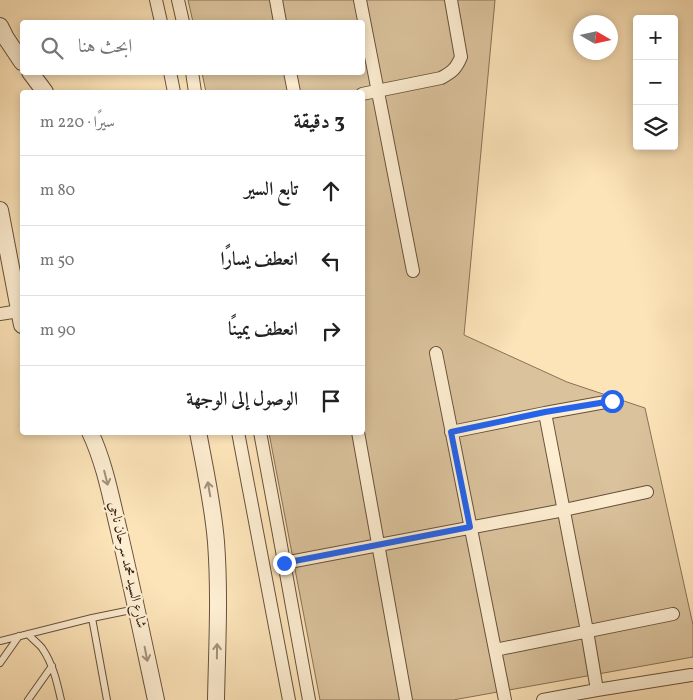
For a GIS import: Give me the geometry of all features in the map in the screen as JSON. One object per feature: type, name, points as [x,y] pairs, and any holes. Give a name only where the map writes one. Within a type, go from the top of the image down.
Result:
[{"type":"street","points":[[156,0],[161,20]]},
{"type":"street","points":[[178,0],[182,20]]},
{"type":"street","points":[[276,0],[280,20]]},
{"type":"street","points":[[360,0],[364,20]]},
{"type":"street","points":[[365,93],[441,78],[452,72],[461,57],[451,0]]},
{"type":"street","points":[[365,25],[413,271]]},
{"type":"street","points":[[0,26],[20,59]]},
{"type":"street","points":[[32,75],[44,90]]},
{"type":"street","points":[[171,75],[174,90]]},
{"type":"street","points":[[192,75],[195,90]]},
{"type":"street","points":[[291,75],[294,90]]},
{"type":"street","points":[[0,210],[20,313]]},
{"type":"street","points":[[0,314],[20,318]]},
{"type":"street","points":[[436,353],[505,700]]},
{"type":"street","points":[[451,432],[545,412],[612,401]]},
{"type":"street","points":[[545,412],[597,690]]},
{"type":"street","name":"شارع السيد محمد سرحان ناجي","points":[[92,435],[104,470],[137,609],[156,700]]},
{"type":"street","points":[[199,435],[209,489],[216,543],[218,584],[216,700]]},
{"type":"street","points":[[239,435],[289,700]]},
{"type":"street","points":[[261,435],[308,700]]},
{"type":"street","points":[[359,435],[406,700]]},
{"type":"street","points":[[284,563],[564,510],[647,492]]},
{"type":"street","points":[[495,650],[672,614]]},
{"type":"street","points":[[543,700],[691,675]]},
{"type":"lane","points":[[0,641],[137,609]]},
{"type":"lane","points":[[92,618],[106,700]]},
{"type":"lane","points":[[28,634],[42,648],[52,666],[61,700]]},
{"type":"lane","points":[[0,663],[19,636]]},
{"type":"lane","points":[[28,700],[52,666]]},
{"type":"shaded area","points":[[188,0],[495,0],[464,335],[567,382],[645,408],[693,625],[693,657],[453,700],[320,700],[269,435],[365,435],[365,90],[206,90],[202,75],[365,75],[365,20],[193,20]]},
{"type":"route","points":[[284,563],[470,527],[451,432],[545,412],[612,401]]}]
